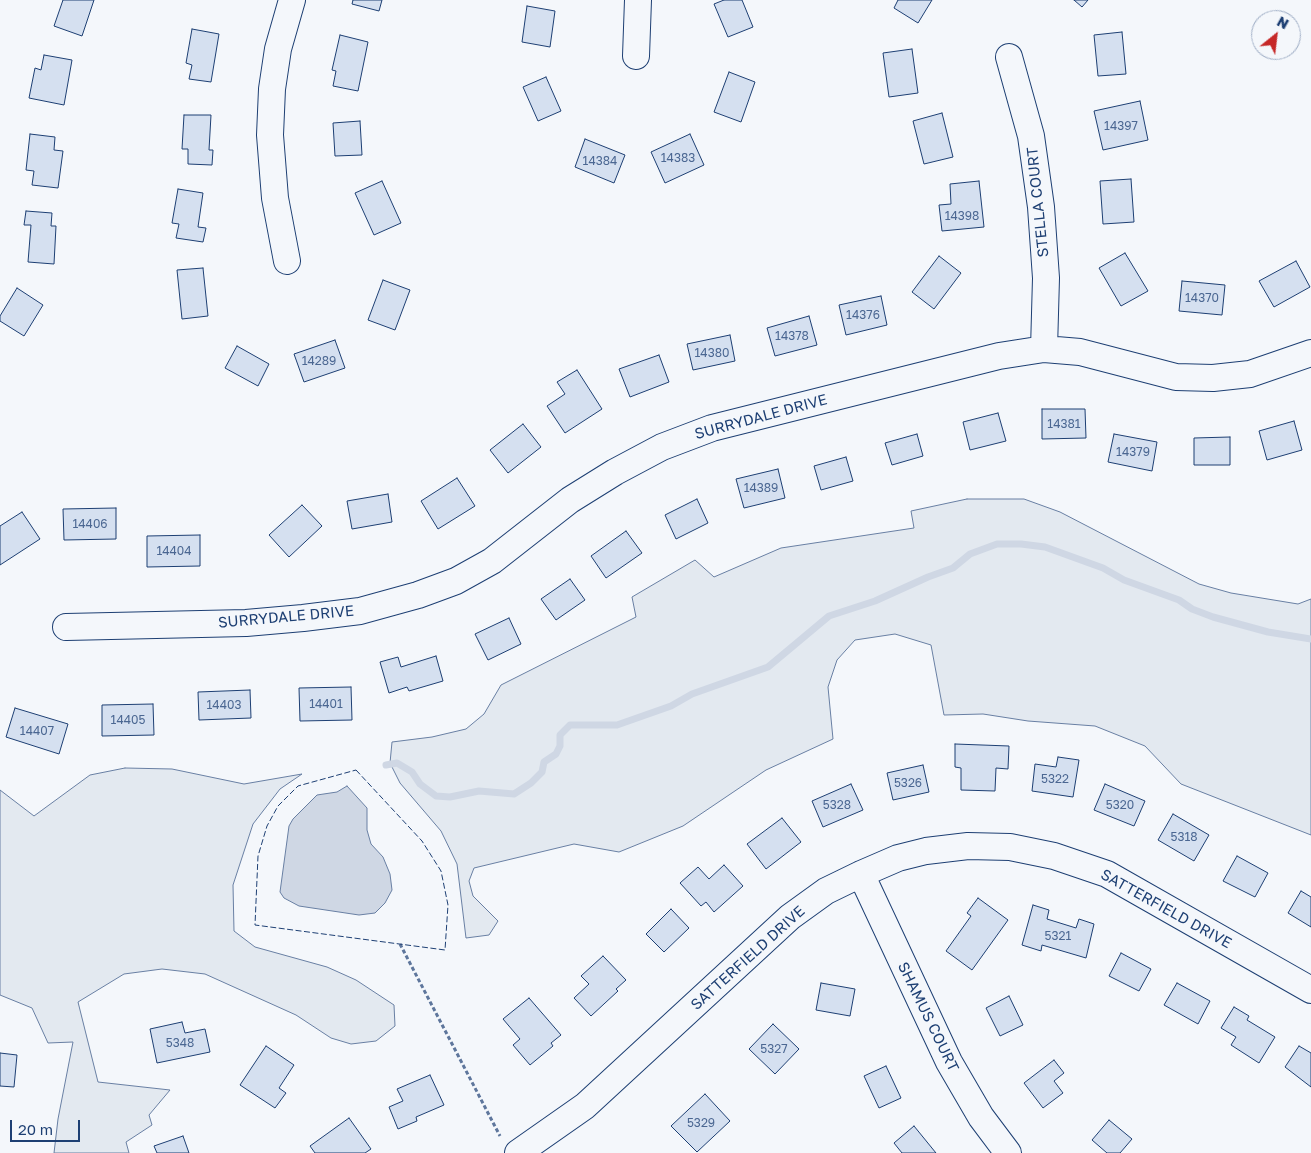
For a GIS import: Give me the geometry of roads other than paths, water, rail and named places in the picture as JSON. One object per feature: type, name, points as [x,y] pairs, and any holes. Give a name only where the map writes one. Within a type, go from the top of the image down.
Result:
[{"type":"street","points":[[287,261],[274,198],[270,135],[272,89],[278,49],[292,0]]},
{"type":"street","points":[[636,56],[638,0]]},
{"type":"street","name":"STELLA COURT","points":[[1008,57],[1031,136],[1041,207],[1046,278],[1044,349]]},
{"type":"street","name":"SURRYDALE DRIVE","points":[[66,627],[246,623],[303,618],[360,611],[418,595],[456,581],[492,562],[570,500],[615,472],[662,447],[712,428],[999,356],[1044,349],[1080,352],[1176,377],[1213,378],[1250,374],[1311,353]]},
{"type":"street","name":"SATTERFIELD DRIVE","points":[[511,1149],[585,1106],[790,917],[826,891],[860,874],[907,856],[968,846],[1010,847],[1054,856],[1107,874],[1311,990]]},
{"type":"street","name":"SHAMUS COURT","points":[[860,874],[949,1062],[982,1116],[1008,1153]]},
{"type":"waterway","points":[[386,765],[397,763],[412,772],[420,784],[436,796],[450,797],[479,791],[514,794],[531,783],[542,772],[544,762],[556,754],[560,746],[560,735],[570,725],[617,725],[671,706],[692,694],[768,667],[829,616],[875,601],[953,568],[970,554],[997,544],[1045,547],[1103,568],[1124,580],[1179,600],[1192,609],[1213,617],[1268,632],[1311,639]]}]
